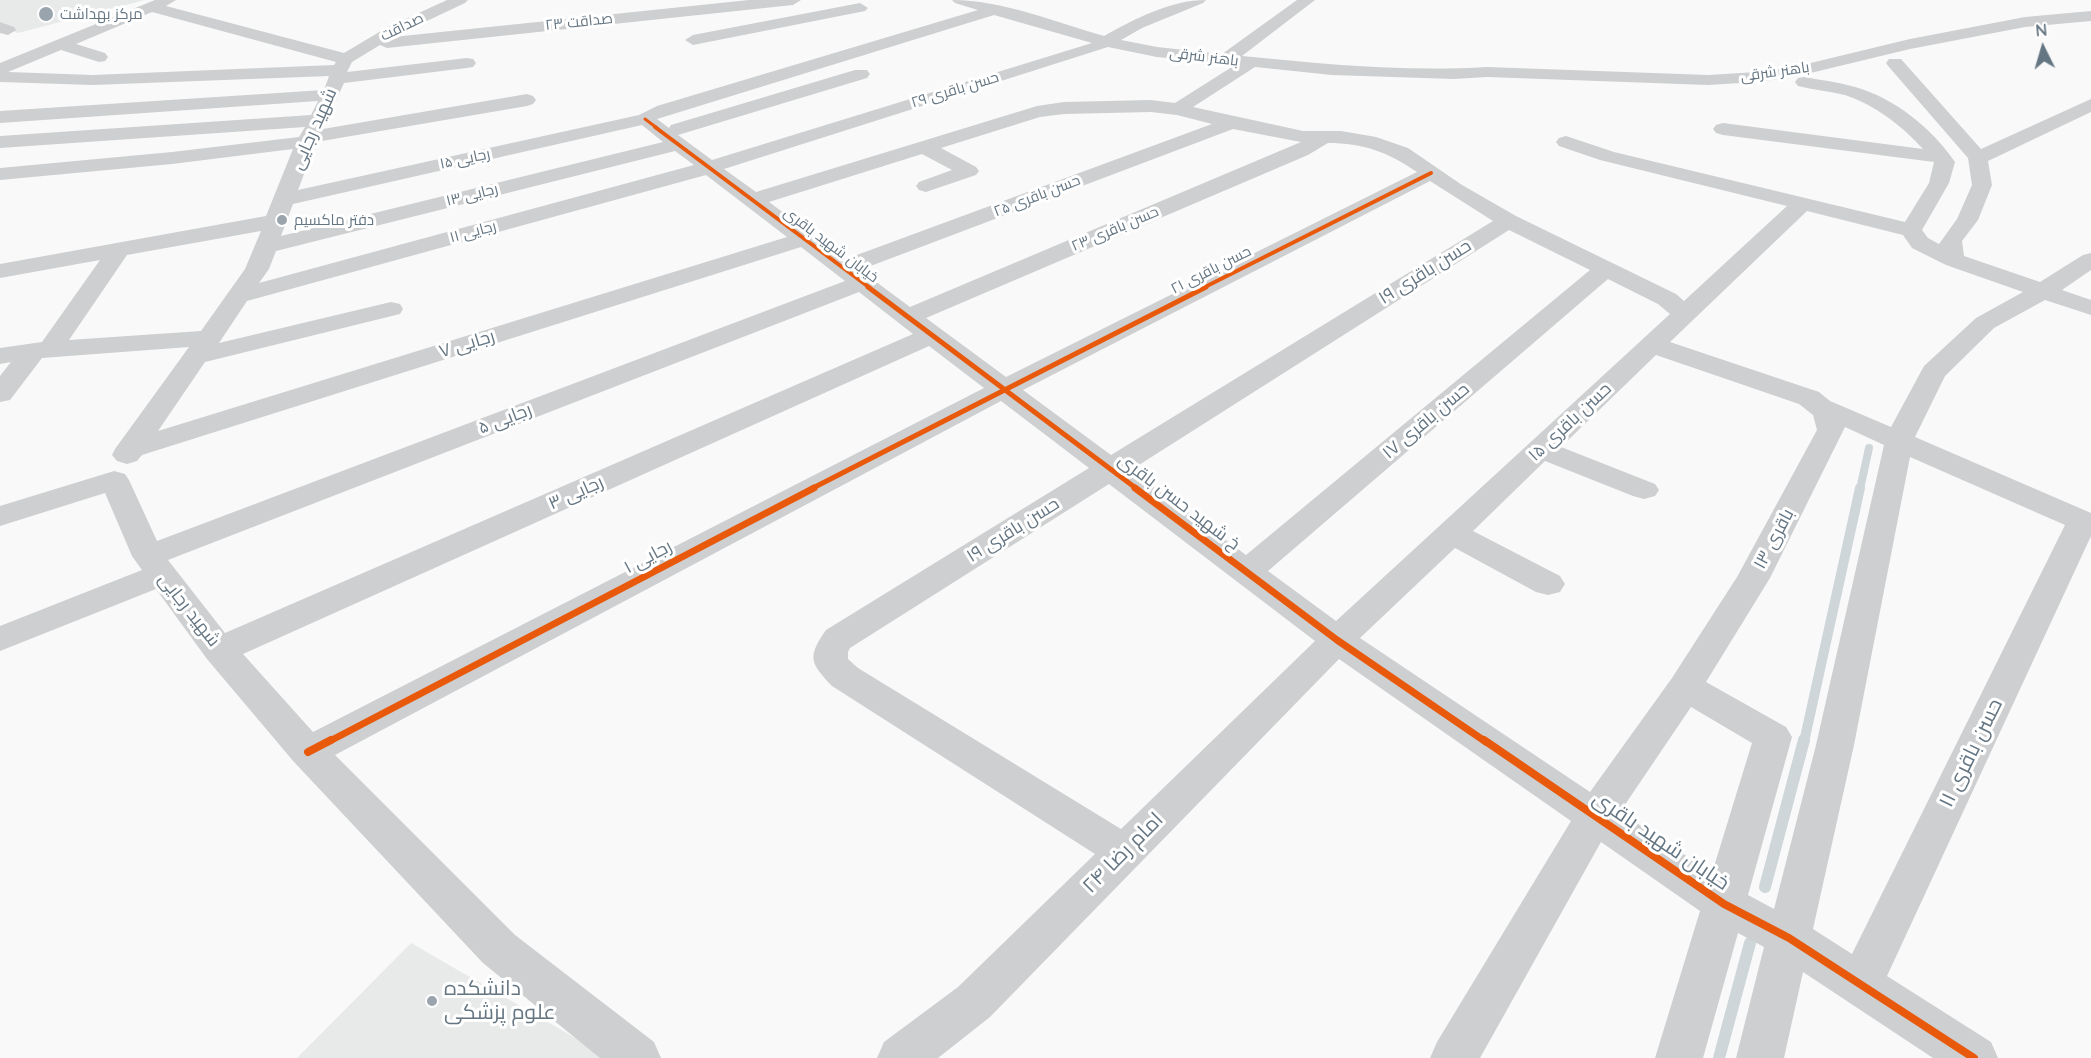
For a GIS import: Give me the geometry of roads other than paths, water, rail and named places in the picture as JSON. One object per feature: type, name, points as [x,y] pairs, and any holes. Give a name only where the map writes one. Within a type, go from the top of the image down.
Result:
[{"type":"street","points":[[0,69],[169,0]]},
{"type":"street","name":"صداقت","points":[[331,97],[460,0]]},
{"type":"street","name":"صداقت ۲۳","points":[[331,97],[666,12],[793,0]]},
{"type":"street","name":"باهنر شرقی","points":[[960,0],[1106,42],[1157,52],[1250,63],[1332,70],[1454,74],[1487,72],[1708,80],[1794,72],[1864,54],[2015,24],[2091,16]]},
{"type":"street","name":"رجایی ۱۵","points":[[0,271],[120,248],[645,119],[664,110],[1023,0]]},
{"type":"street","name":"حسن باقری ۲۹","points":[[707,166],[1097,47],[1136,26],[1198,0]]},
{"type":"street","points":[[1226,59],[1307,0]]},
{"type":"street","points":[[2015,24],[2048,9],[2045,0]]},
{"type":"street","points":[[150,7],[236,31],[331,97]]},
{"type":"street","points":[[666,12],[699,46],[860,8]]},
{"type":"street","name":"باهنر شرقی","points":[[1454,74],[1498,81],[1701,88],[1756,87],[1804,82],[2091,27]]},
{"type":"street","points":[[60,44],[99,57]]},
{"type":"street","points":[[0,187],[10,173],[467,63]]},
{"type":"street","points":[[1178,109],[1250,63]]},
{"type":"street","points":[[1895,63],[1965,140],[1978,158],[1982,185],[1967,220],[1951,241],[1950,249],[1953,260]]},
{"type":"street","name":"رجایی ۱۳","points":[[267,246],[670,139],[861,74]]},
{"type":"street","points":[[0,77],[93,80],[331,97],[527,100]]},
{"type":"street","points":[[1804,82],[1849,91],[1872,90],[1926,140],[1945,162],[1939,183],[1911,230]]},
{"type":"street","points":[[461,93],[484,89]]},
{"type":"street","points":[[1894,89],[1915,105],[1946,121]]},
{"type":"street","points":[[0,117],[331,97]]},
{"type":"street","points":[[0,142],[74,137],[331,97]]},
{"type":"street","name":"شهید رجایی","points":[[331,97],[257,269],[122,464],[154,566],[219,650],[308,752],[499,949],[638,1058]]},
{"type":"street","points":[[752,200],[1050,110],[1134,105],[1178,109],[1231,123],[1303,137],[1341,137],[1376,142],[1401,152],[1508,221],[1667,299],[1685,314]]},
{"type":"street","points":[[1978,158],[2091,105]]},
{"type":"street","name":"خیابان شهید باقری","points":[[645,119],[1003,389]]},
{"type":"street","name":"حسن باقری ۲۵","points":[[852,276],[1231,123]]},
{"type":"street","points":[[1723,129],[1940,156]]},
{"type":"street","name":"حسن باقری ۲۳","points":[[907,317],[1301,151],[1322,138]]},
{"type":"street","points":[[1566,142],[1607,156],[1911,230],[1920,243],[1953,260],[2091,308]]},
{"type":"street","points":[[924,147],[969,171],[926,186]]},
{"type":"street","name":"رجایی ۱۱","points":[[239,296],[707,166]]},
{"type":"street","name":"حسن باقری ۲۱","points":[[1003,389],[1431,173]]},
{"type":"street","name":"حسن باقری ۱۵","points":[[1337,640],[1802,204]]},
{"type":"street","name":"حسن باقری ۱۹","points":[[1125,852],[845,677],[831,663],[830,651],[838,639],[1508,221]]},
{"type":"street","name":"رجایی ۷","points":[[0,516],[122,464],[804,239]]},
{"type":"street","points":[[0,394],[42,350],[120,248]]},
{"type":"street","points":[[1760,1058],[1835,745],[1899,440],[1933,372],[1985,323],[2043,291],[2091,260]]},
{"type":"street","name":"حسن باقری ۱۷","points":[[1247,572],[1605,270]]},
{"type":"street","name":"رجایی ۵","points":[[0,639],[154,566],[852,276]]},
{"type":"street","points":[[0,356],[42,350],[203,347],[391,309]]},
{"type":"street","name":"رجایی ۳","points":[[219,650],[932,336]]},
{"type":"street","points":[[1652,345],[1792,391],[1824,408],[2088,521]]},
{"type":"street","name":"خ شهید حسن باقری","points":[[1003,389],[1337,640]]},
{"type":"street","name":"رجایی ۱","points":[[308,752],[1003,389]]},
{"type":"street","name":"باقری ۱۳","points":[[1454,1058],[1595,816],[1685,687],[1753,578],[1832,430],[1824,408]]},
{"type":"street","points":[[1541,449],[1644,490]]},
{"type":"street","name":"حسن باقری ۱۱","points":[[1860,984],[2088,521]]},
{"type":"street","points":[[1452,533],[1548,584]]},
{"type":"street","name":"خیابان شهید باقری","points":[[1337,640],[1724,904],[1789,938],[1974,1058]]},
{"type":"street","name":"امام رضا ۲۴","points":[[901,1058],[974,1002],[1337,640]]},
{"type":"street","points":[[1679,1058],[1773,737],[1685,687]]},
{"type":"waterway","points":[[1860,489],[1869,448]]},
{"type":"waterway","points":[[1804,742],[1860,488]]},
{"type":"waterway","points":[[1765,887],[1804,740]]},
{"type":"waterway","points":[[1719,1058],[1750,943]]},
{"type":"place","name":"مرکز بهداشت","points":[[46,14]]},
{"type":"place","name":"دفتر ماکسیم","points":[[282,220]]},
{"type":"place","name":"دانشکده علوم پزشکی","points":[[432,1001]]}]
